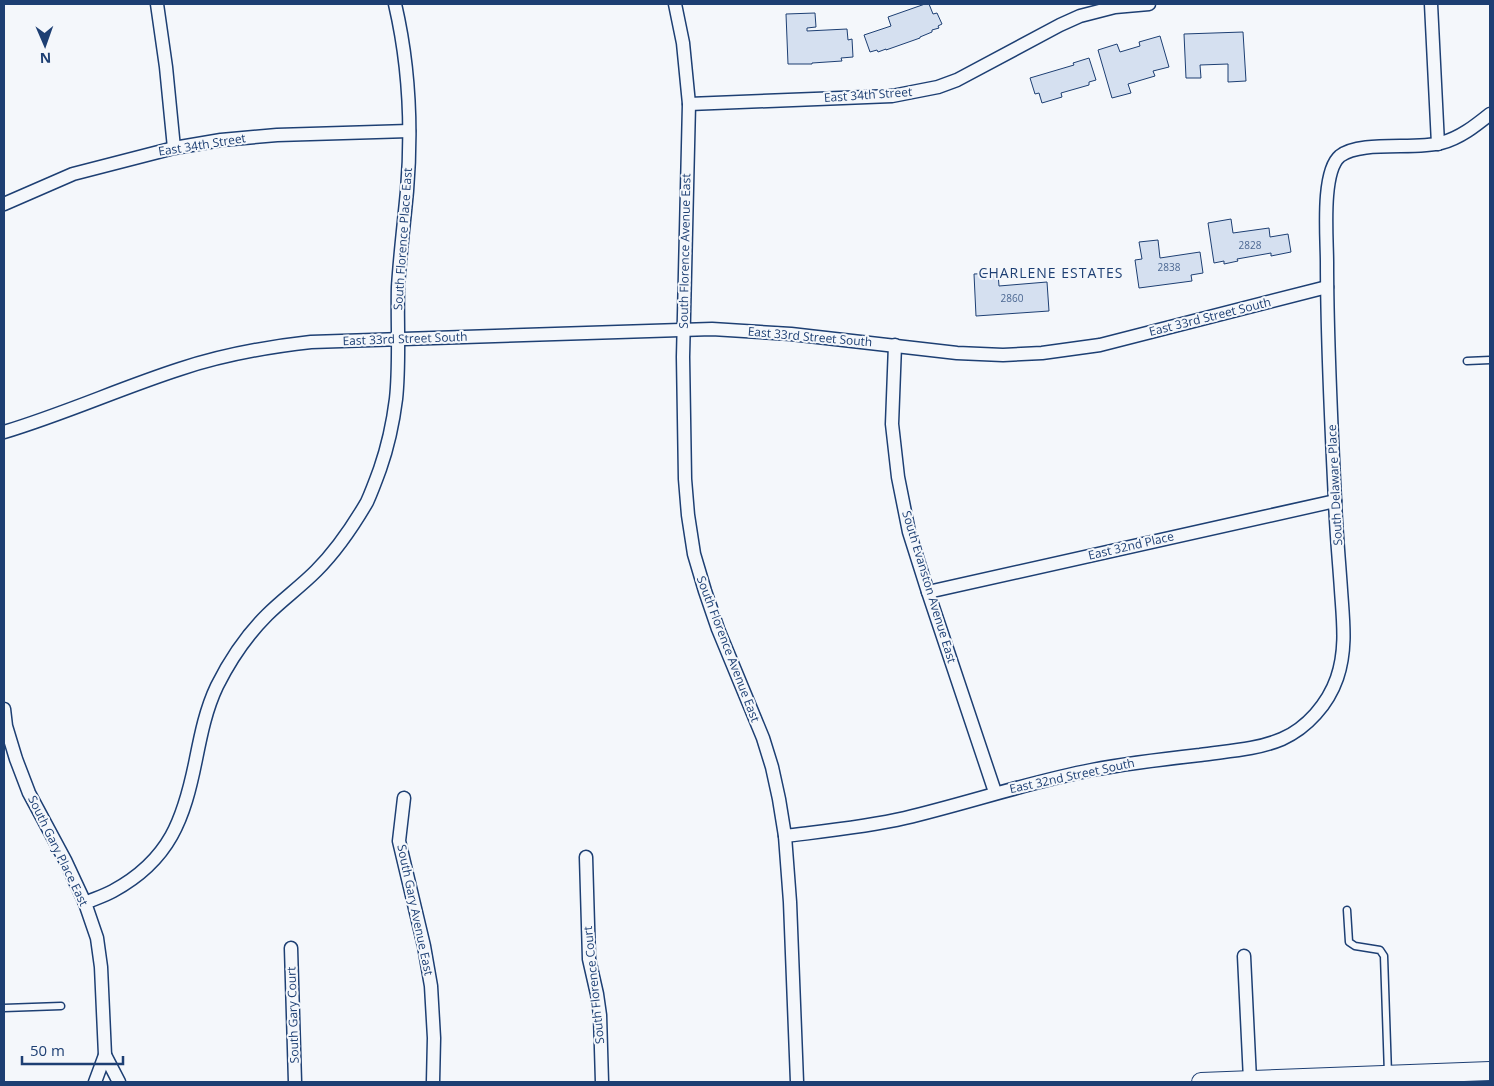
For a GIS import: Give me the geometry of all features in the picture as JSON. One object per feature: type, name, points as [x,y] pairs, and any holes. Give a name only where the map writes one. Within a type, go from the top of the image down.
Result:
[{"type":"main road","points":[[1200,1082],[1355,1079],[1388,1075],[1490,1071]]},
{"type":"street","points":[[157,4],[166,67],[174,148]]},
{"type":"street","name":"South Florence Place East","points":[[85,903],[112,892],[138,875],[160,854],[172,837],[182,816],[190,790],[207,712],[216,688],[232,657],[266,616],[316,571],[338,547],[367,500],[386,450],[392,427],[396,397],[398,286],[407,191],[409,131],[404,58],[394,4]]},
{"type":"street","name":"South Florence Avenue East","points":[[675,4],[683,43],[689,104],[684,330],[685,479],[688,515],[694,554],[705,591],[763,738],[779,799],[785,836],[790,902],[798,1082]]},
{"type":"street","name":"East 34th Street","points":[[689,104],[892,96],[938,87],[964,76],[1080,16],[1115,7],[1149,4]]},
{"type":"street","points":[[1431,4],[1438,144]]},
{"type":"street","points":[[1327,287],[1327,191],[1331,169],[1339,156],[1356,148],[1438,144],[1454,139],[1469,131],[1490,114]]},
{"type":"street","name":"East 34th Street","points":[[4,204],[73,174],[174,148],[221,140],[277,135],[409,131]]},
{"type":"street","name":"East 33rd Street South","points":[[4,432],[180,369],[268,347],[311,342],[712,330],[791,334],[957,353],[1003,355],[1042,353],[1100,345],[1327,287]]},
{"type":"street","name":"South Delaware Place","points":[[1327,287],[1335,501],[1344,631],[1343,657],[1336,681]]},
{"type":"street","name":"South Evanston Avenue East","points":[[895,345],[892,424],[898,477],[910,532],[928,592],[995,792]]},
{"type":"street","name":"East 32nd Place","points":[[928,592],[1335,501]]},
{"type":"street","name":"East 32nd Street South","points":[[785,836],[859,827],[904,818],[995,792],[1089,770],[1254,748],[1269,744],[1297,731],[1308,722],[1321,707],[1336,681]]},
{"type":"street","name":"South Gary Place East","points":[[4,709],[6,726],[29,793],[65,860],[85,903],[97,938],[102,967],[106,1055],[119,1082]]},
{"type":"street","name":"South Gary Avenue East","points":[[404,798],[399,841],[424,946],[431,986],[434,1038],[432,1082]]},
{"type":"street","name":"South Florence Court","points":[[586,857],[589,959],[600,1015],[602,1082]]},
{"type":"street","name":"South Gary Court","points":[[291,948],[296,1082]]},
{"type":"street","points":[[1244,956],[1250,1080]]},
{"type":"street","name":"South Gary Place East","points":[[95,1082],[106,1055]]},
{"type":"lane","points":[[1467,361],[1490,360]]},
{"type":"lane","points":[[1348,910],[1349,942],[1355,946],[1380,950],[1384,956],[1388,1075]]},
{"type":"lane","points":[[4,1008],[61,1006]]},
{"type":"building","points":[[929,4],[933,14],[937,13],[942,24],[938,26],[939,28],[920,38],[886,50],[870,52],[864,35],[891,26],[888,17]]},
{"type":"building","points":[[815,13],[816,27],[807,28],[807,31],[847,29],[848,40],[852,39],[853,57],[841,58],[842,61],[788,64],[786,14]]},
{"type":"building","points":[[1243,32],[1246,81],[1228,82],[1228,64],[1200,65],[1201,78],[1186,78],[1184,34]]},
{"type":"building","points":[[1160,36],[1169,67],[1153,71],[1155,76],[1128,84],[1131,93],[1112,98],[1098,50],[1117,44],[1120,52],[1140,46],[1139,42]]},
{"type":"building","points":[[1089,58],[1096,80],[1089,82],[1089,85],[1061,93],[1062,97],[1042,103],[1039,93],[1035,94],[1030,78],[1074,65],[1073,63]]},
{"type":"building","points":[[1231,219],[1233,233],[1269,228],[1270,237],[1288,234],[1291,252],[1271,256],[1271,253],[1237,259],[1238,261],[1224,264],[1224,261],[1214,263],[1208,223]]},
{"type":"building","points":[[1158,240],[1160,258],[1200,252],[1203,273],[1191,275],[1192,281],[1139,288],[1135,260],[1142,259],[1139,242]]},
{"type":"building","points":[[998,273],[999,286],[1047,282],[1049,311],[976,316],[974,274]]},
{"type":"district","name":"CHARLENE ESTATES","points":[[1051,273]]}]
